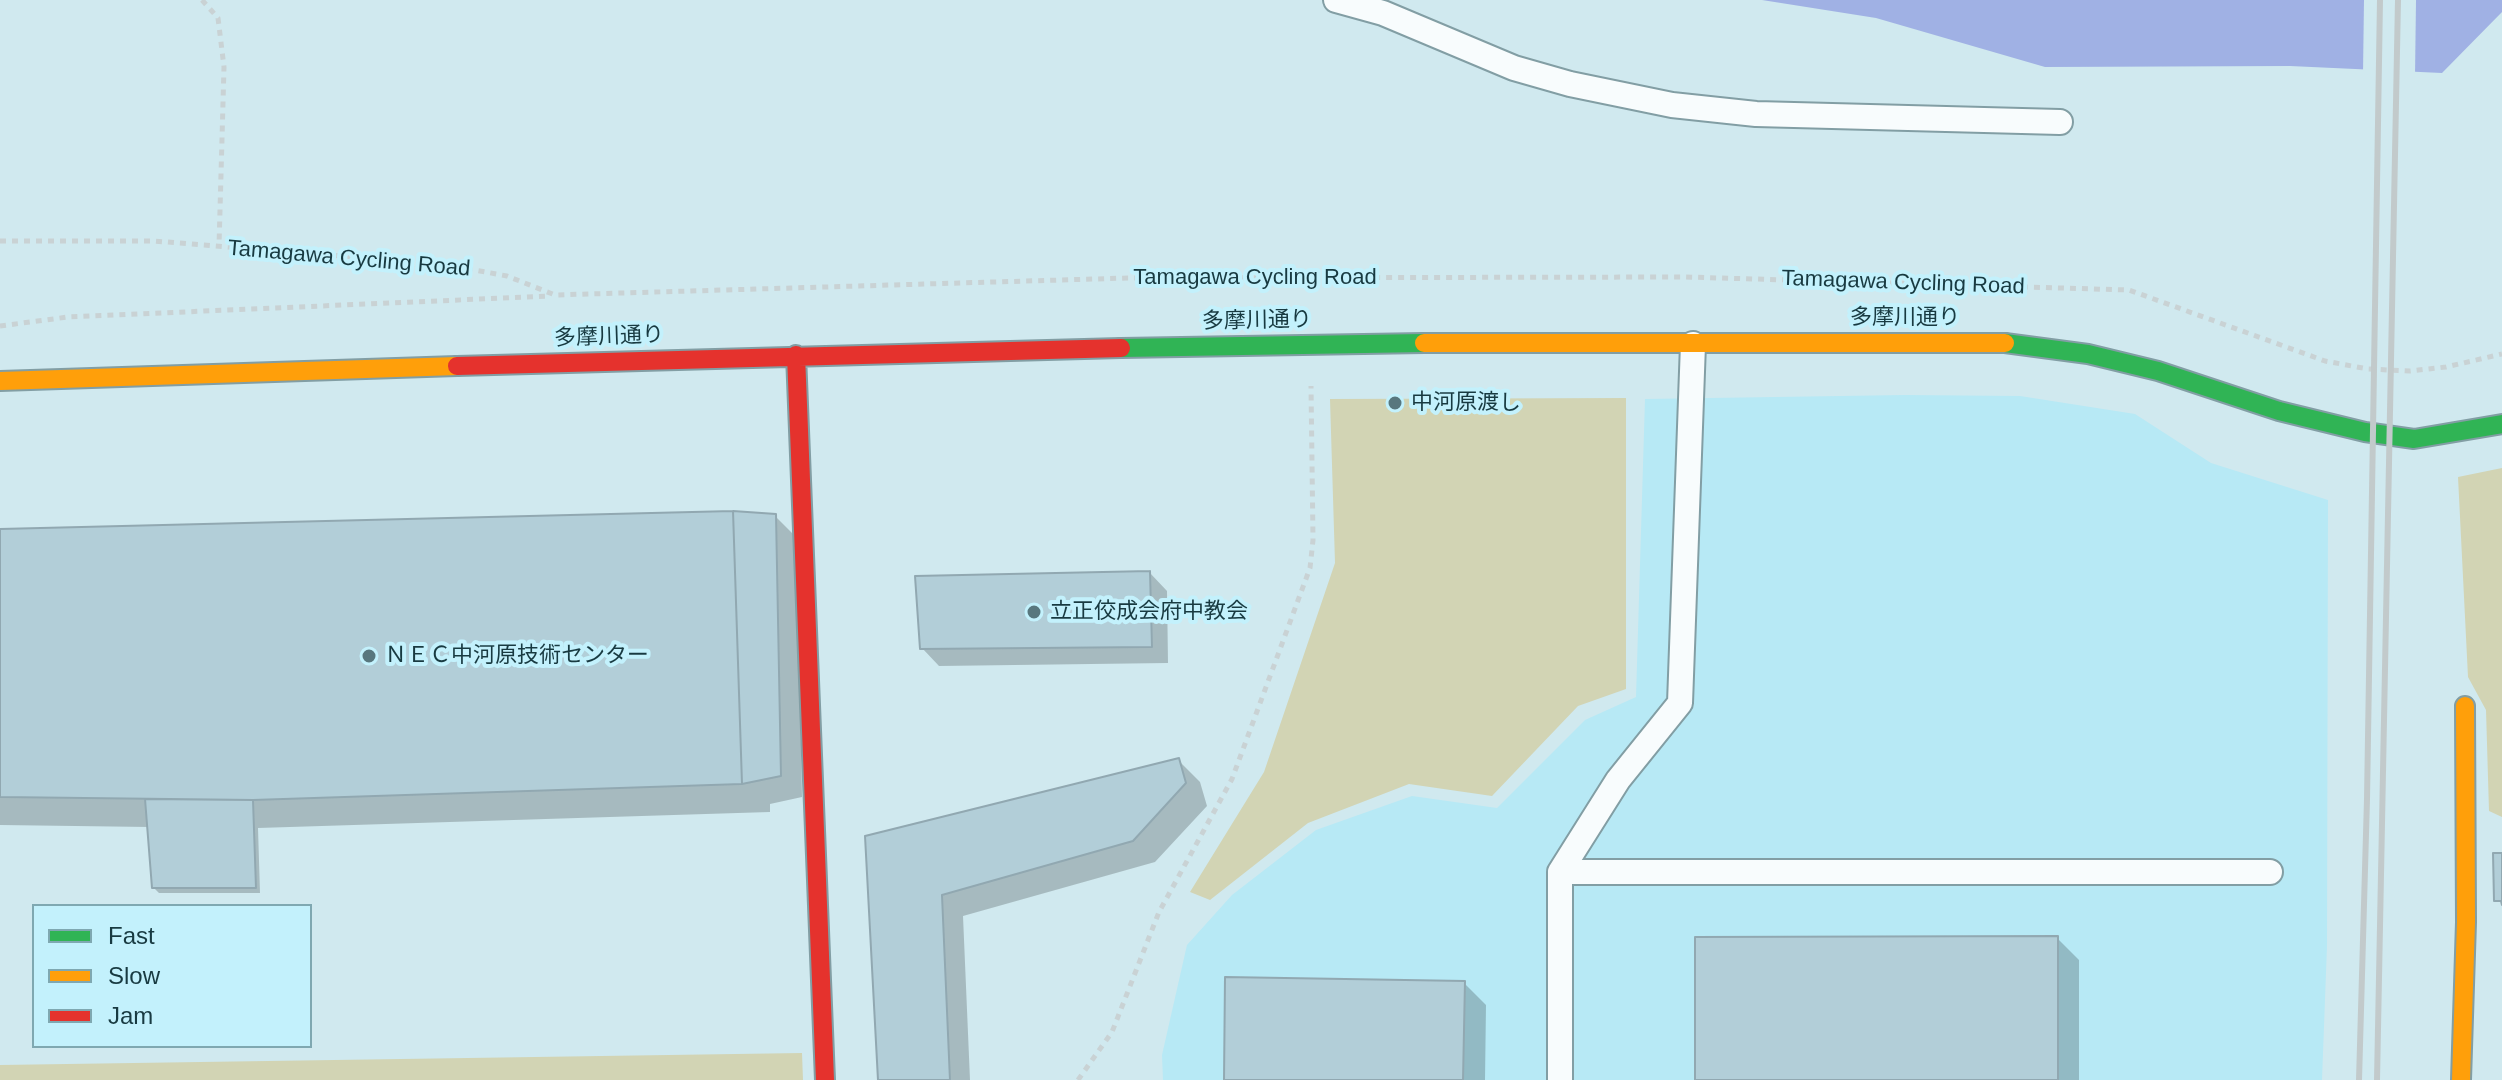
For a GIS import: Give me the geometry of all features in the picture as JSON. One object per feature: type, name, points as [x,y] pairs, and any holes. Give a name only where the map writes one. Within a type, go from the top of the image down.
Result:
[{"type":"street","name":"多摩川通り","points":[[0,381],[796,355],[1310,344],[2024,344],[2122,361],[2279,411],[2365,432],[2414,439],[2502,424]]},
{"type":"street","points":[[796,355],[825,1080]]},
{"type":"street","points":[[2461,1080],[2466,922],[2465,706]]},
{"type":"lane","points":[[1336,0],[1383,13],[1514,68],[1570,84],[1672,105],[1756,114],[2060,122]]},
{"type":"lane","points":[[1560,1080],[1560,872],[1618,780],[1680,703],[1693,344]]},
{"type":"lane","points":[[1560,872],[2270,872]]},
{"type":"path","points":[[202,0],[218,18],[224,67],[219,246]]},
{"type":"path","name":"Tamagawa Cycling Road","points":[[0,241],[154,241],[442,264],[507,276],[555,295],[1128,278],[1686,277],[2129,290],[2325,361],[2368,369],[2446,367],[2502,354]]},
{"type":"path","points":[[0,326],[68,317],[555,295]]},
{"type":"path","points":[[1078,1080],[1112,1032],[1159,912],[1232,779],[1310,568],[1313,540],[1311,384]]},
{"type":"shaded area","points":[[1762,0],[2502,0],[2502,12],[2442,73],[2290,66],[2045,67],[1876,18]]},
{"type":"shaded area","points":[[2020,396],[2135,414],[2211,463],[2328,500],[2327,946],[2322,1080],[1163,1080],[1162,1055],[1187,945],[1232,895],[1316,830],[1412,796],[1497,808],[1585,720],[1636,697],[1645,399]]},
{"type":"green space","points":[[1626,398],[1626,689],[1578,706],[1492,796],[1409,784],[1308,823],[1210,900],[1190,892],[1264,772],[1335,563],[1330,399]]},
{"type":"green space","points":[[2502,468],[2502,817],[2489,811],[2486,710],[2468,677],[2458,477]]},
{"type":"green space","points":[[802,1053],[803,1080],[0,1080],[0,1065]]},
{"type":"pier","points":[[2364,0],[2416,0],[2415,76],[2363,74]]},
{"type":"building","name":"ＮＥＣ中河原技術センター","points":[[733,511],[742,784],[253,800],[0,797],[0,529]]},
{"type":"building","points":[[733,511],[776,514],[781,776],[742,784]]},
{"type":"building","name":"立正佼成会府中教会","points":[[1150,571],[1152,647],[920,649],[915,576]]},
{"type":"building","points":[[1179,758],[1186,783],[1133,841],[942,895],[950,1080],[878,1080],[865,836]]},
{"type":"building","points":[[145,799],[253,800],[256,888],[152,888]]},
{"type":"building","points":[[2493,853],[2502,853],[2502,905],[2501,901],[2494,901]]},
{"type":"building","points":[[2058,936],[2058,1080],[1695,1080],[1695,937]]},
{"type":"building","points":[[1225,977],[1465,981],[1463,1080],[1224,1080]]},
{"type":"railway","points":[[2359,1080],[2367,799],[2380,0]]},
{"type":"railway","points":[[2377,1080],[2398,0]]},
{"type":"traffic: fast","points":[[1121,348],[1424,343]]},
{"type":"traffic: fast","points":[[2005,343],[2088,354],[2158,371],[2279,411],[2365,432],[2414,439],[2502,424]]},
{"type":"traffic: slow","points":[[1424,343],[2005,343]]},
{"type":"traffic: slow","points":[[0,381],[457,366]]},
{"type":"traffic: slow","points":[[2461,1080],[2466,922],[2465,706]]},
{"type":"traffic: jam","points":[[457,366],[1121,348]]},
{"type":"traffic: jam","points":[[796,355],[825,1080]]},
{"type":"place","name":"中河原渡し","points":[[1395,403]]},
{"type":"place","name":"立正佼成会府中教会","points":[[1034,612]]},
{"type":"place","name":"ＮＥＣ中河原技術センター","points":[[369,656]]}]
